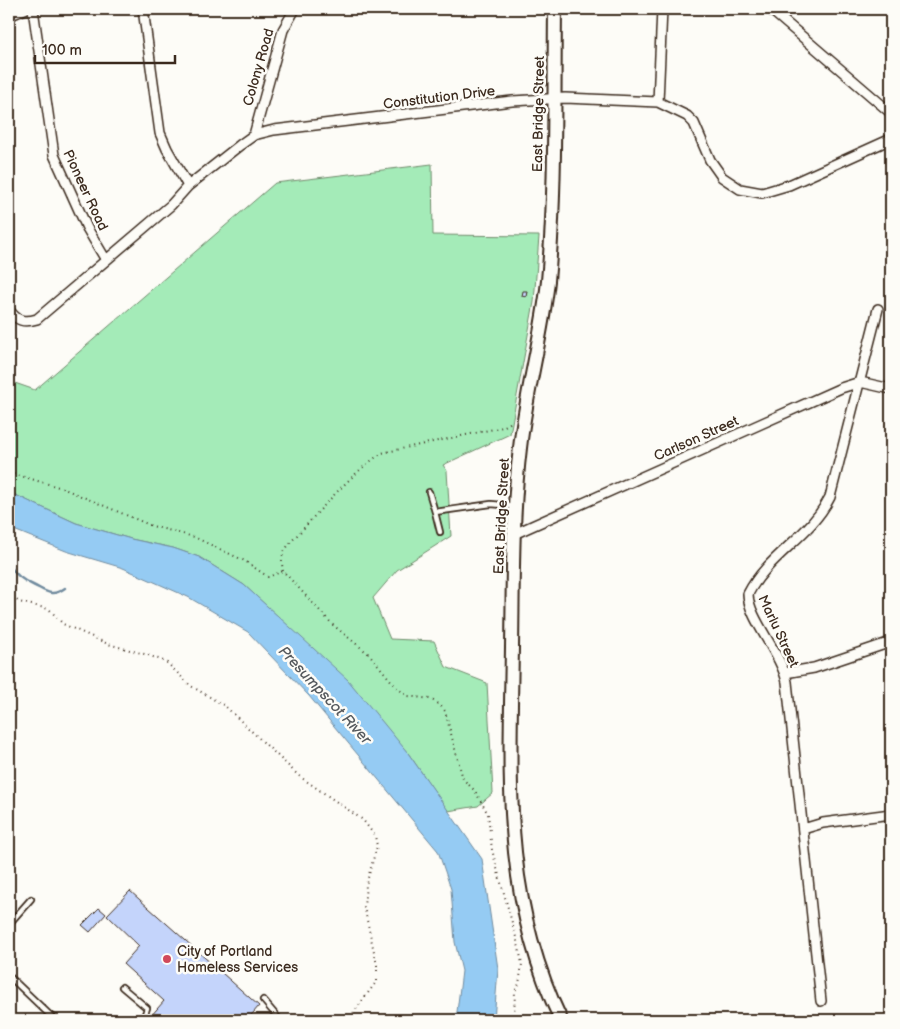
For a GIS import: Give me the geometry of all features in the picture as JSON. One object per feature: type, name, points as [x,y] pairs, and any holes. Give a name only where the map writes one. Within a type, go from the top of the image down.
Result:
[{"type":"street","points":[[9,16],[25,9]]},
{"type":"street","name":"Pioneer Road","points":[[33,9],[54,155],[87,228],[106,260]]},
{"type":"street","points":[[143,9],[160,133],[167,150],[188,186]]},
{"type":"street","name":"Colony Road","points":[[254,135],[283,30],[295,9]]},
{"type":"street","name":"East Bridge Street","points":[[555,9],[548,280],[526,409],[515,506],[510,793],[515,866],[527,930],[549,995],[561,1020]]},
{"type":"street","points":[[658,102],[662,9]]},
{"type":"street","points":[[770,9],[891,113]]},
{"type":"street","name":"Constitution Drive","points":[[9,310],[16,319],[28,322],[37,318],[171,205],[188,186],[254,135],[274,130],[512,101],[626,99],[658,102],[687,116],[694,123],[710,160],[722,177],[730,184],[751,192],[772,191],[891,139]]},
{"type":"street","name":"Marlu Street","points":[[821,1001],[785,673],[751,611],[748,594],[760,575],[822,512],[835,480],[878,309]]},
{"type":"street","points":[[860,382],[891,389]]},
{"type":"street","name":"Carlson Street","points":[[514,534],[832,392],[860,382]]},
{"type":"street","points":[[785,673],[814,668],[891,642]]},
{"type":"street","points":[[803,829],[822,823],[891,814]]},
{"type":"lane","points":[[429,492],[440,532]]},
{"type":"lane","points":[[435,512],[491,504],[515,506]]},
{"type":"lane","points":[[9,924],[32,899]]},
{"type":"lane","points":[[9,976],[55,1020]]},
{"type":"lane","points":[[122,987],[147,1008],[143,1020]]},
{"type":"lane","points":[[263,1000],[280,1020]]},
{"type":"path","points":[[514,1020],[515,991],[519,984],[522,964],[519,948],[492,850],[488,814],[474,791],[463,778],[445,711],[439,704],[430,699],[408,696],[396,688],[370,655],[334,625],[283,571],[282,561],[284,552],[295,538],[340,489],[382,453],[503,427],[526,409]]},
{"type":"path","points":[[9,466],[14,474],[62,488],[152,526],[194,537],[245,561],[268,577],[283,571]]},
{"type":"path","points":[[9,594],[19,602],[49,609],[64,624],[108,644],[166,662],[191,686],[225,706],[299,776],[363,820],[374,836],[377,846],[366,885],[364,907],[377,965],[377,981],[348,1020]]},
{"type":"green space","points":[[432,164],[433,235],[539,236],[534,302],[510,434],[443,465],[447,471],[451,536],[397,570],[373,598],[390,639],[434,641],[446,667],[487,683],[493,793],[478,806],[448,811],[408,753],[289,627],[244,585],[199,557],[173,548],[131,539],[76,523],[9,492],[9,381],[35,390],[275,183]]},
{"type":"water","name":"Presumpscot River","points":[[9,492],[76,523],[131,539],[173,548],[199,557],[244,585],[348,680],[408,753],[482,859],[498,969],[494,1020],[456,1020],[462,971],[455,942],[451,889],[438,851],[309,696],[248,632],[188,597],[123,568],[66,551],[9,528]]},
{"type":"building","points":[[523,291],[527,291],[526,297],[522,296]]},
{"type":"building","name":"City of Portland Homeless Services","points":[[130,891],[259,1006],[247,1020],[154,1020],[150,1017],[164,1001],[123,964],[139,946],[107,915]]},
{"type":"building","points":[[99,908],[106,914],[90,932],[82,925]]},
{"type":"waterway","points":[[9,565],[22,579],[45,591],[56,593],[65,588]]},
{"type":"place","name":"City of Portland Homeless Services","points":[[167,959]]}]
